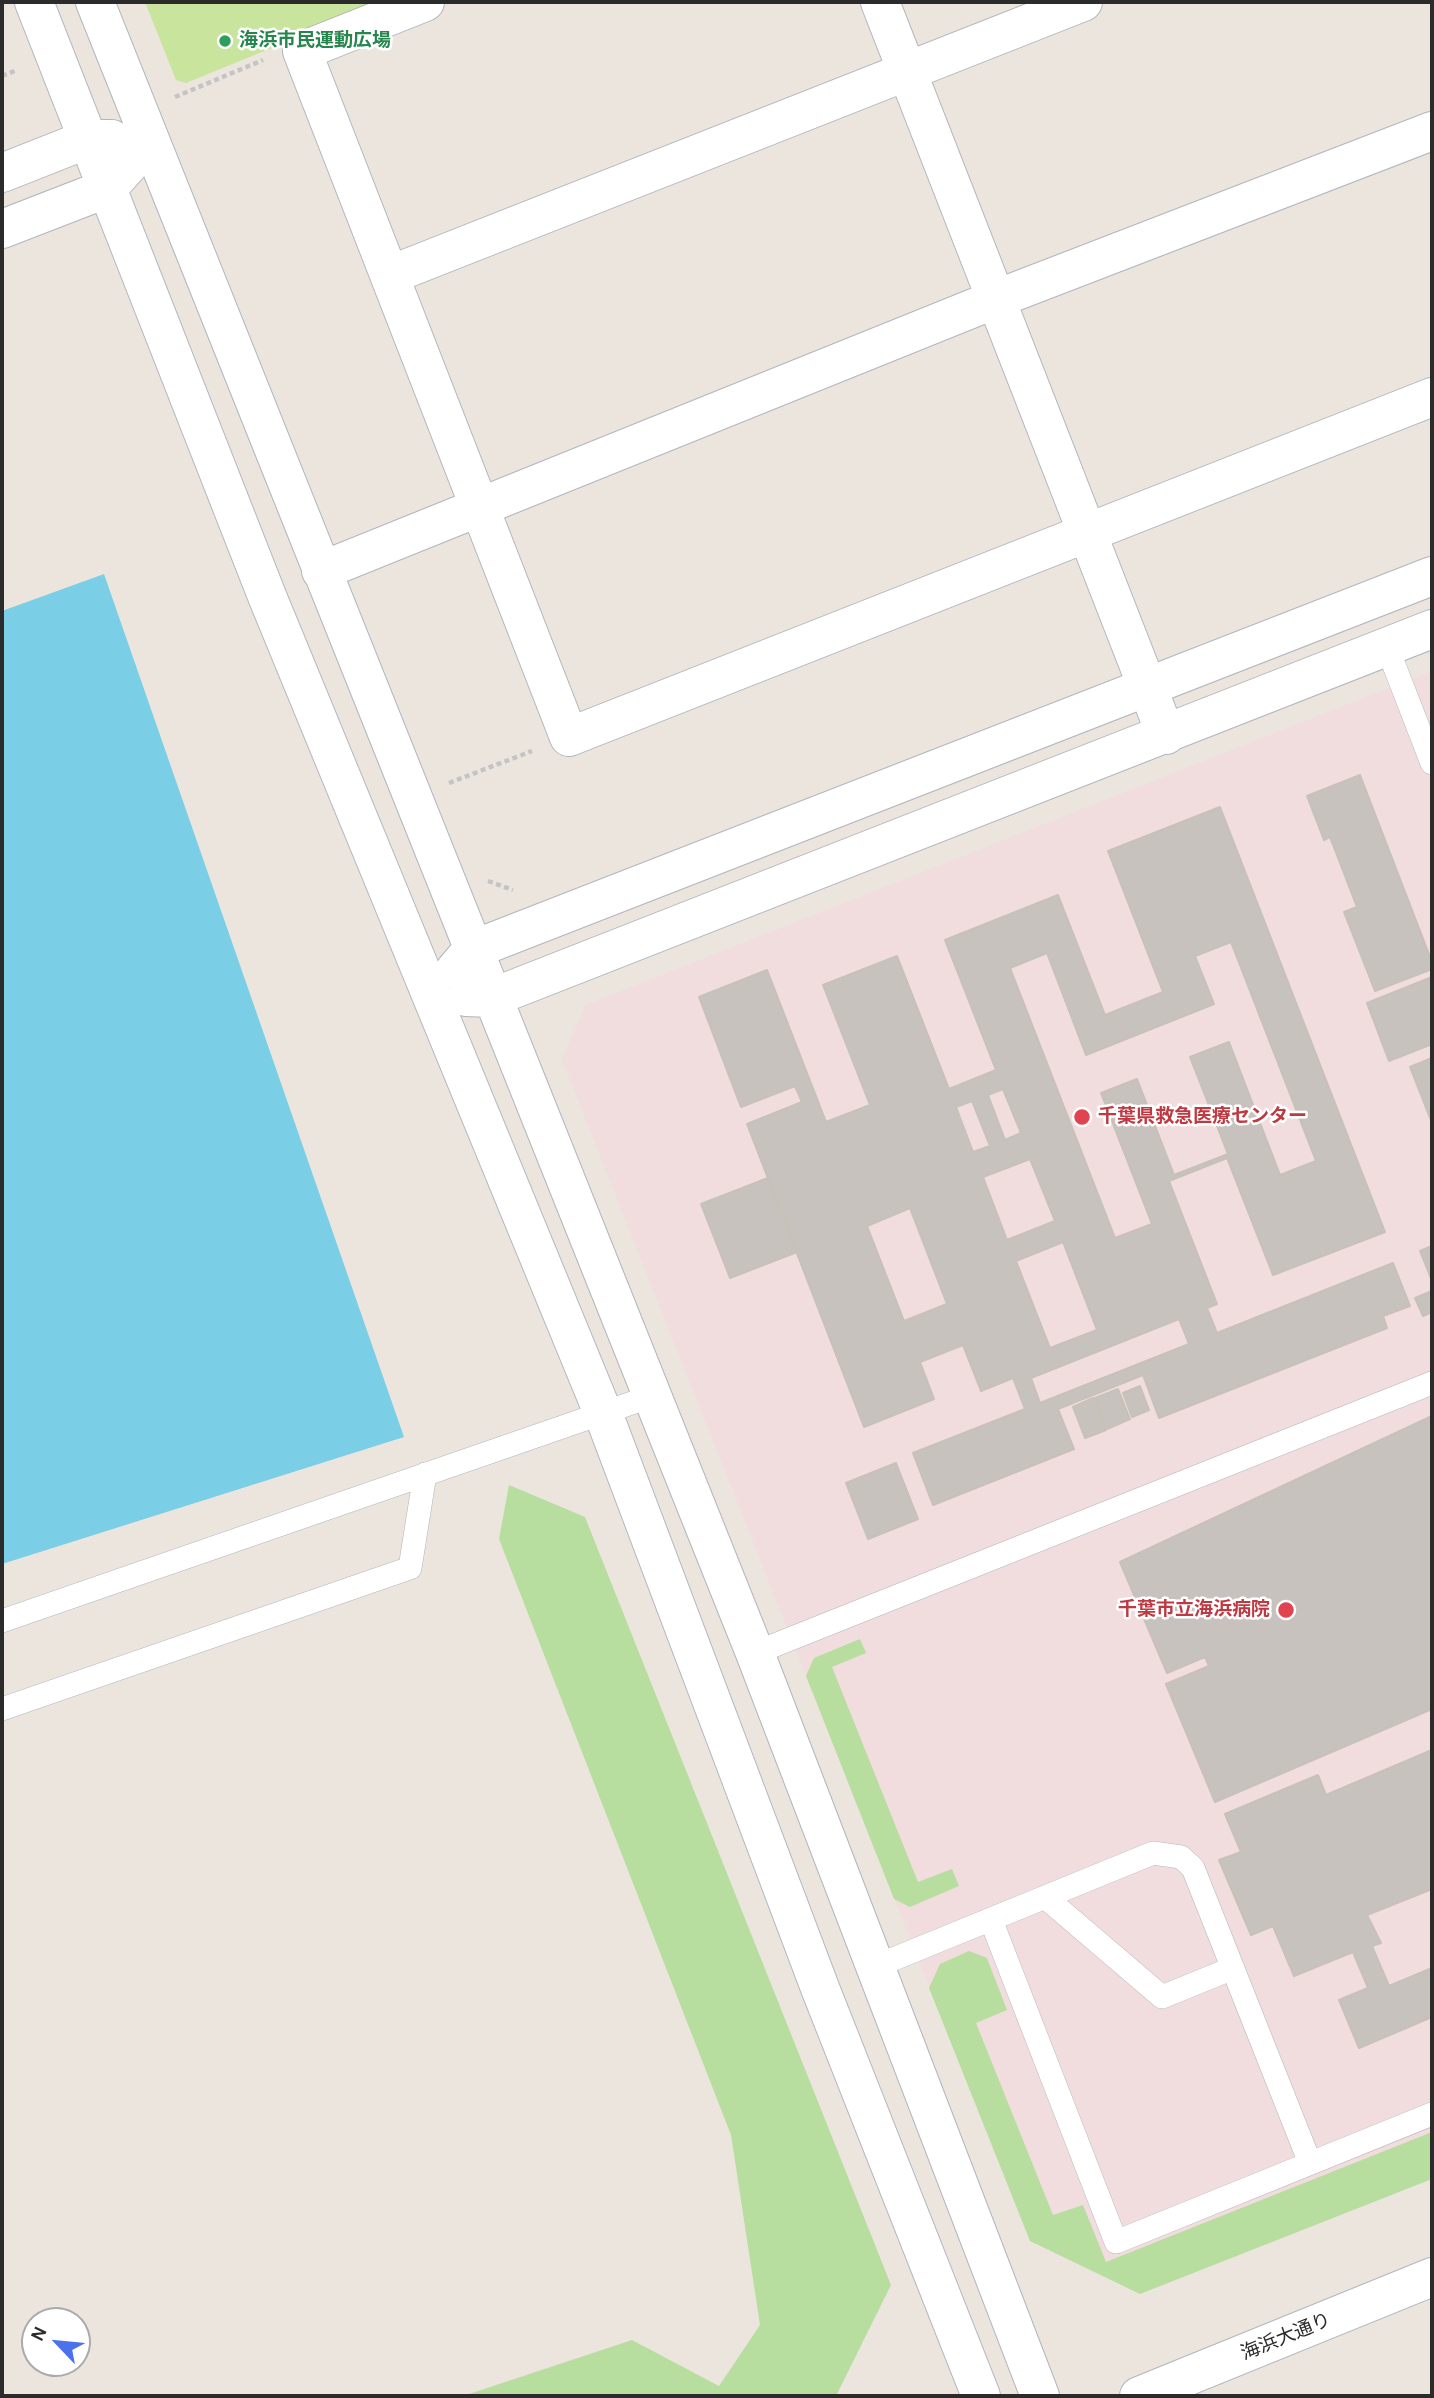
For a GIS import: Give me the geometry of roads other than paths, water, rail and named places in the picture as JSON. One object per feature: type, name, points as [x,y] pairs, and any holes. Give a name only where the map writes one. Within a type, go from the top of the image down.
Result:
[{"type":"street","points":[[34,2],[267,596],[603,1413],[820,1988],[981,2396]]},
{"type":"street","points":[[95,2],[755,1653],[1040,2396]]},
{"type":"street","points":[[425,2],[302,51],[569,737],[1432,397]]},
{"type":"street","points":[[880,2],[1166,735]]},
{"type":"street","points":[[390,275],[1083,2]]},
{"type":"street","points":[[321,571],[996,299],[1432,131]]},
{"type":"street","points":[[2,173],[88,139],[150,141]]},
{"type":"street","points":[[2,229],[108,188],[150,141]]},
{"type":"street","points":[[432,995],[472,950],[1432,576]]},
{"type":"street","points":[[432,995],[491,998],[1432,629]]},
{"type":"street","points":[[702,1674],[755,1653]]},
{"type":"street","points":[[820,1988],[874,1967]]},
{"type":"street","name":"海浜大通り","points":[[1139,2396],[1432,2277]]},
{"type":"lane","points":[[1387,647],[1432,763]]},
{"type":"lane","points":[[755,1653],[1432,1383]]},
{"type":"lane","points":[[2,1621],[652,1396]]},
{"type":"lane","points":[[2,1709],[410,1568],[425,1474]]},
{"type":"lane","points":[[874,1967],[1153,1853],[1181,1857],[1193,1868],[1310,2163]]},
{"type":"lane","points":[[1045,1897],[1163,1997],[1233,1968]]},
{"type":"lane","points":[[991,1920],[1116,2242],[1432,2114]]},
{"type":"water","points":[[104,574],[404,1437],[2,1564],[2,611]]},
{"type":"place","name":"海浜市民運動広場","points":[[225,41]]},
{"type":"place","name":"千葉県救急医療センター","points":[[1082,1117]]},
{"type":"place","name":"千葉市立海浜病院","points":[[1286,1610]]}]
